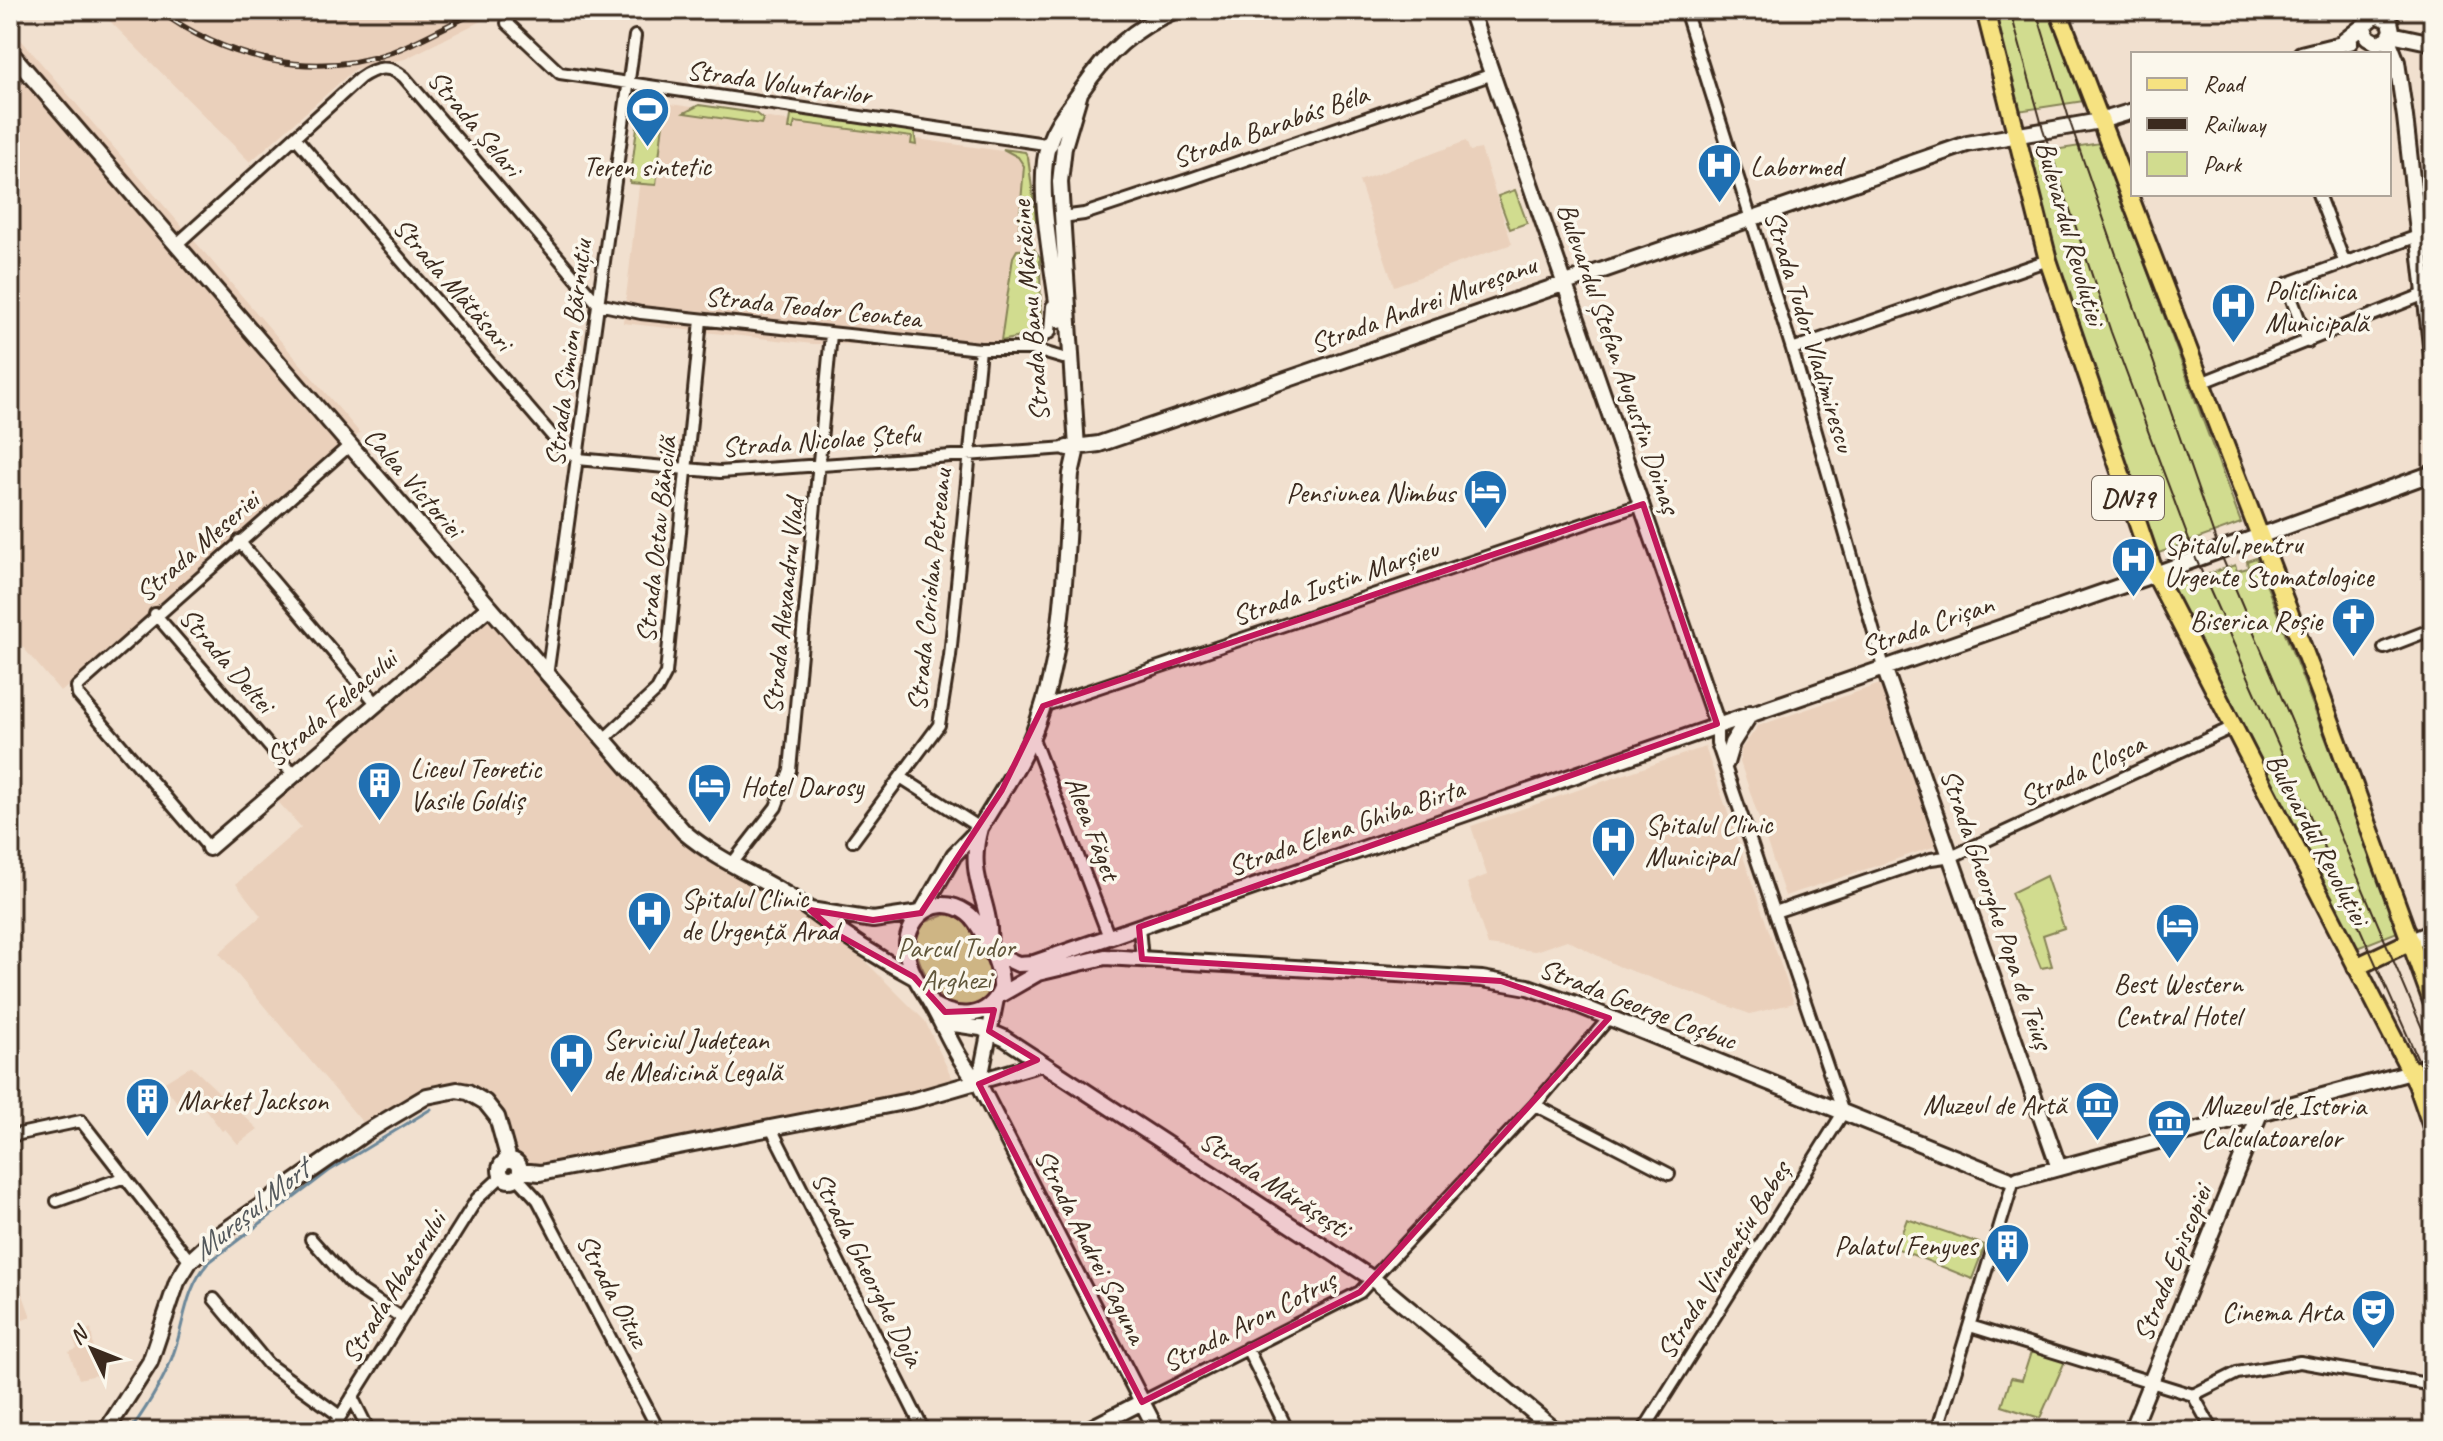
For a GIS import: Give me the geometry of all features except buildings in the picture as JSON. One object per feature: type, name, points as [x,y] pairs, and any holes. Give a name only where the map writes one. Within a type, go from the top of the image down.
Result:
[{"type":"main road","points":[[1056,146],[1063,114],[1098,65],[1121,41],[1153,20],[1176,10]]},
{"type":"main road","name":"Bulevardul Ștefan Augustin Doinaș","points":[[1470,10],[1717,724]]},
{"type":"main road","name":"Bulevardul Revoluției","points":[[1985,10],[2048,260],[2155,574],[2231,728],[2411,1072],[2433,1130]]},
{"type":"main road","name":"Bulevardul Revoluției","points":[[2058,10],[2260,535],[2433,1004]]},
{"type":"main road","points":[[2367,34],[2371,17],[2385,19],[2433,43]]},
{"type":"main road","points":[[2367,34],[2377,43],[2385,19]]},
{"type":"main road","points":[[2385,19],[2397,62],[2433,363]]},
{"type":"main road","points":[[2308,52],[2367,34]]},
{"type":"main road","name":"Calea Victoriei","points":[[10,52],[684,832],[731,865],[810,910],[840,936],[914,977]]},
{"type":"main road","points":[[2100,121],[2131,112]]},
{"type":"main road","name":"Bulevardul Revoluției","points":[[2015,133],[2100,121]]},
{"type":"main road","name":"Strada Andrei Mureșanu","points":[[1072,448],[1099,444],[1308,373],[1954,148],[2015,133]]},
{"type":"main road","name":"Strada Banu Mărăcine","points":[[921,912],[954,855],[980,828],[1032,736],[1043,706],[1058,639],[1072,448],[1056,146]]},
{"type":"main road","name":"Strada Banu Mărăcine","points":[[1056,146],[1044,180],[1072,448]]},
{"type":"main road","points":[[2155,574],[2433,473]]},
{"type":"main road","name":"Strada Crișan","points":[[1717,724],[2155,574]]},
{"type":"main road","name":"Strada Feleacului","points":[[209,848],[488,608]]},
{"type":"main road","name":"Strada Gheorghe Popa de Teiuș","points":[[1884,667],[1953,856],[2059,1168]]},
{"type":"main road","points":[[1726,763],[1732,743],[1752,713]]},
{"type":"main road","name":"Strada Elena Ghiba Birta","points":[[991,948],[1012,962],[1029,964],[1717,724]]},
{"type":"main road","name":"Strada Banu Mărăcine","points":[[980,828],[974,861],[991,948]]},
{"type":"main road","points":[[979,1084],[1001,981],[991,948],[974,919],[965,912],[945,907],[921,912],[906,939],[914,977],[931,1004],[963,1016],[975,1014],[997,998]]},
{"type":"main road","name":"Calea Victoriei","points":[[810,910],[873,920],[921,912]]},
{"type":"main road","points":[[2356,967],[2433,932]]},
{"type":"main road","name":"Strada George Coșbuc","points":[[997,998],[1038,973],[1089,958],[1501,981],[1548,993],[2013,1181]]},
{"type":"main road","name":"Strada Andrei Șaguna","points":[[931,1004],[979,1084],[1157,1431]]},
{"type":"main road","name":"Strada Mărășești","points":[[941,1022],[989,1031],[1373,1279],[1556,1431]]},
{"type":"main road","points":[[106,1431],[150,1362],[177,1282],[190,1261],[229,1228],[368,1131],[427,1096],[457,1090],[479,1097],[501,1126],[512,1171],[540,1173],[979,1084],[1014,1069],[1042,1063]]},
{"type":"main road","points":[[2013,1181],[2433,1065]]},
{"type":"main road","name":"Strada Episcopiei","points":[[2131,1431],[2260,1113]]},
{"type":"main road","points":[[1085,1431],[1142,1402]]},
{"type":"street","name":"Strada Tudor Vladimirescu","points":[[1685,10],[1792,349],[1884,667]]},
{"type":"street","name":"Strada Voluntarilor","points":[[507,23],[560,73],[1056,146]]},
{"type":"street","name":"Strada Simion Bărnuțiu","points":[[547,676],[635,36]]},
{"type":"street","name":"Strada Șelari","points":[[295,137],[360,78],[381,68],[392,68],[404,77],[598,304]]},
{"type":"street","name":"Strada Barabás Béla","points":[[1062,217],[1084,214],[1177,184],[1493,74]]},
{"type":"street","points":[[176,245],[295,137]]},
{"type":"street","name":"Strada Mătăsari","points":[[295,137],[561,446],[578,459]]},
{"type":"street","points":[[2319,196],[2344,261]]},
{"type":"street","points":[[2308,342],[2286,284],[2418,236]]},
{"type":"street","points":[[1792,349],[2048,260]]},
{"type":"street","points":[[1024,349],[1050,332],[1052,304],[1057,294]]},
{"type":"street","points":[[2201,383],[2425,294]]},
{"type":"street","name":"Strada Teodor Ceontea","points":[[598,304],[701,320],[831,334],[980,349],[1024,349],[1063,358]]},
{"type":"street","name":"Strada Octav Băncilă","points":[[603,740],[665,678],[701,320]]},
{"type":"street","name":"Strada Alexandru Vlad","points":[[731,865],[776,807],[787,784],[821,466],[831,334]]},
{"type":"street","name":"Strada Coriolan Petreanu","points":[[853,841],[934,733],[940,717],[980,349]]},
{"type":"street","name":"Strada Meseriei","points":[[209,848],[78,695],[79,683],[349,446]]},
{"type":"street","name":"Strada Nicolae Ștefu","points":[[578,459],[687,471],[821,466],[1072,448]]},
{"type":"street","name":"Strada Iustin Marșieu","points":[[1043,706],[1643,504]]},
{"type":"street","points":[[239,541],[376,703]]},
{"type":"street","name":"Strada Deltei","points":[[155,614],[293,774]]},
{"type":"street","points":[[2384,648],[2433,629]]},
{"type":"street","points":[[1717,724],[1717,743],[1843,1113]]},
{"type":"street","name":"Strada Cloșca","points":[[1775,912],[1931,859],[1953,856],[2231,728]]},
{"type":"street","name":"Aleea Făget","points":[[1032,736],[1109,937]]},
{"type":"street","points":[[902,778],[980,828]]},
{"type":"street","points":[[1139,927],[1142,959]]},
{"type":"street","name":"Strada Aron Cotruș","points":[[1142,1402],[1354,1295],[1373,1279],[1535,1105],[1609,1018]]},
{"type":"street","points":[[1535,1105],[1669,1174]]},
{"type":"street","name":"Strada Vincențiu Babeș","points":[[1643,1431],[1843,1113]]},
{"type":"street","points":[[10,1136],[74,1121],[83,1123],[190,1261]]},
{"type":"street","name":"Strada Gheorghe Doja","points":[[771,1128],[924,1431]]},
{"type":"street","name":"Strada Abatorului","points":[[331,1431],[477,1199],[512,1171]]},
{"type":"street","name":"Strada Oituz","points":[[512,1171],[538,1200],[659,1431]]},
{"type":"street","points":[[57,1201],[125,1177]]},
{"type":"street","points":[[1937,1431],[2013,1181]]},
{"type":"street","points":[[311,1239],[350,1283],[402,1318]]},
{"type":"street","points":[[214,1299],[268,1364],[340,1416]]},
{"type":"street","points":[[1970,1326],[2193,1395],[2213,1431]]},
{"type":"street","points":[[1247,1348],[1288,1431]]},
{"type":"street","points":[[2193,1395],[2237,1373],[2300,1362],[2433,1385]]},
{"type":"street","points":[[352,1397],[369,1431]]},
{"type":"highlighted area","points":[[1643,504],[1717,724],[1139,927],[1142,959],[1501,981],[1609,1018],[1360,1292],[1142,1402],[979,1084],[1037,1060],[989,1031],[994,1010],[945,1012],[914,977],[840,936],[810,910],[873,920],[921,913],[1002,790],[1043,706]]},
{"type":"shaded area","points":[[99,10],[503,10],[405,59],[355,69],[250,162]]},
{"type":"shaded area","points":[[10,27],[360,433],[61,692],[10,632]]},
{"type":"shaded area","points":[[649,101],[1030,155],[1041,325],[1032,335],[989,345],[813,344],[623,323]]},
{"type":"shaded area","points":[[1466,141],[1470,151],[1481,149],[1512,244],[1394,286],[1359,181]]},
{"type":"shaded area","points":[[488,608],[684,832],[840,936],[925,1021],[955,1084],[953,1087],[540,1173],[513,1161],[497,1117],[457,1090],[465,1081],[419,1092],[364,1124],[219,953],[261,916],[236,884],[301,827],[271,794]]},
{"type":"shaded area","points":[[1880,684],[1936,846],[1785,896],[1740,762],[1741,749],[1758,726]]},
{"type":"shaded area","name":"Spitalul Clinic Municipal","points":[[1705,747],[1794,1003],[1750,1014],[1618,966],[1567,940],[1535,951],[1488,945],[1467,883],[1487,875],[1471,826]]},
{"type":"shaded area","points":[[191,1066],[258,1129],[238,1144],[225,1129],[222,1131],[196,1097],[178,1104],[163,1083]]},
{"type":"shaded area","points":[[10,1259],[31,1317],[15,1323],[10,1310]]},
{"type":"shaded area","points":[[91,1328],[97,1375],[79,1379],[69,1352],[77,1349],[73,1337]]},
{"type":"green space","points":[[1992,10],[2050,10],[2084,101],[2018,111]]},
{"type":"green space","name":"Teren sintetic","points":[[642,99],[657,99],[654,112],[664,114],[656,185],[630,183],[639,111],[636,108]]},
{"type":"green space","points":[[699,105],[755,113],[763,119],[761,124],[684,113]]},
{"type":"green space","points":[[795,114],[914,130],[916,145],[911,144],[912,137],[795,122],[793,129],[789,129],[791,116]]},
{"type":"green space","points":[[2100,143],[2241,523],[2156,554],[2056,264],[2027,154]]},
{"type":"green space","points":[[1003,149],[1025,152],[1028,157],[1036,220],[1023,228],[1019,227],[1024,166],[1018,157]]},
{"type":"green space","points":[[1515,190],[1527,223],[1510,229],[1498,196]]},
{"type":"green space","points":[[1034,249],[1040,257],[1041,323],[1029,335],[1001,341],[1013,257],[1017,250]]},
{"type":"green space","points":[[2256,558],[2400,931],[2352,950],[2170,587],[2235,565],[2237,571],[2248,568],[2247,561]]},
{"type":"green space","points":[[2046,876],[2064,928],[2043,935],[2052,966],[2041,968],[2011,893]]},
{"type":"green space","name":"Parcul Tudor Arghezi","points":[[947,914],[957,917],[976,935],[984,947],[992,973],[989,997],[966,1009],[943,1001],[925,973],[917,953],[918,932],[923,923]]},
{"type":"green space","points":[[1907,1219],[1985,1245],[1972,1279],[1896,1248]]},
{"type":"green space","points":[[2032,1349],[2065,1361],[2040,1418],[2002,1406],[2011,1378],[2022,1380]]},
{"type":"waterway","name":"Mureșul Mort","points":[[130,1431],[167,1371],[191,1293],[208,1263],[329,1171],[431,1109]]},
{"type":"tram line","points":[[2010,10],[2043,129],[2111,332],[2196,559],[2433,1093]]},
{"type":"tram line","points":[[2036,10],[2071,125],[2219,550],[2433,1054]]},
{"type":"railway","points":[[159,10],[212,42],[241,53],[301,64],[332,64],[392,52],[482,10]]},
{"type":"place","name":"Teren sintetic","points":[[647,148]]},
{"type":"place","name":"Labormed","points":[[1719,205]]},
{"type":"place","name":"Policlinica Municipală","points":[[2234,345]]},
{"type":"place","name":"Pensiunea Nimbus","points":[[1486,531]]},
{"type":"place","name":"Spitalul pentru Urgente Stomatologice","points":[[2133,599]]},
{"type":"place","name":"Biserica Roșie","points":[[2353,659]]},
{"type":"place","name":"Liceul Teoretic Vasile Goldiș","points":[[379,823]]},
{"type":"place","name":"Hotel Darosy","points":[[710,825]]},
{"type":"place","name":"Spitalul Clinic Municipal","points":[[1614,879]]},
{"type":"place","name":"Spitalul Clinic de Urgență Arad","points":[[650,953]]},
{"type":"place","name":"Best Western Central Hotel","points":[[2178,965]]},
{"type":"place","name":"Serviciul Județean de Medicină Legală","points":[[572,1094]]},
{"type":"place","name":"Market Jackson","points":[[147,1139]]},
{"type":"place","name":"Muzeul de Artă","points":[[2097,1143]]},
{"type":"place","name":"Muzeul de Istoria Calculatoarelor","points":[[2170,1160]]},
{"type":"place","name":"Palatul Fenyves","points":[[2008,1284]]},
{"type":"place","name":"Cinema Arta","points":[[2374,1350]]}]
